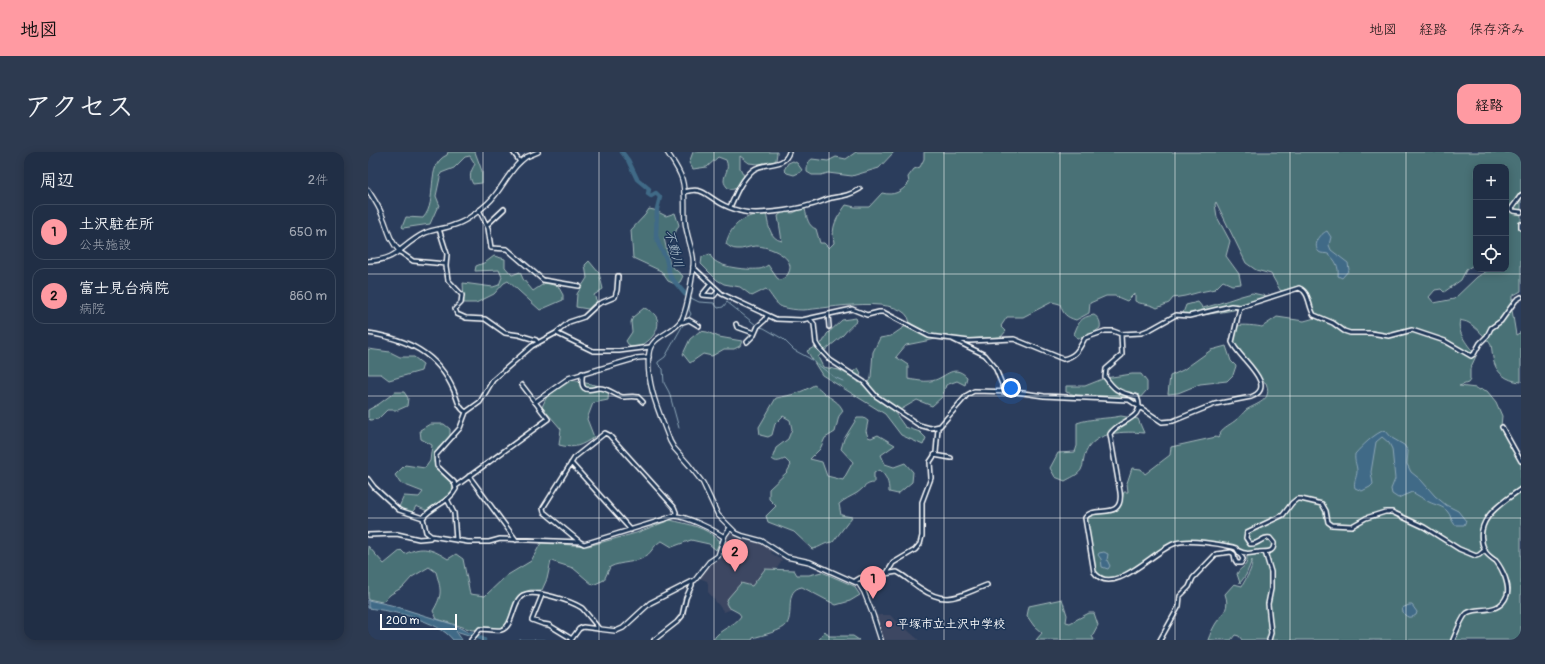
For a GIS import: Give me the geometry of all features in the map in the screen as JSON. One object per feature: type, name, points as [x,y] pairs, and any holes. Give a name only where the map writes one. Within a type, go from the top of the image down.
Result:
[{"type":"street","points":[[513,152],[520,162]]},
{"type":"street","points":[[368,261],[385,260],[400,252],[421,235],[457,225],[490,202],[520,162],[526,157],[538,152]]},
{"type":"street","points":[[667,152],[680,174],[684,192],[685,220],[693,258],[693,267],[683,316],[680,322],[650,347],[648,357],[653,395],[670,441],[703,483],[718,515],[730,528],[743,536],[762,541],[787,557],[810,562],[859,584],[864,592],[881,640]]},
{"type":"street","points":[[730,207],[742,182],[752,171],[762,165],[782,162],[787,157],[789,152]]},
{"type":"street","points":[[684,192],[700,190],[720,203],[742,212],[756,212],[804,207],[830,198],[846,196],[860,189]]},
{"type":"street","points":[[368,190],[380,210],[393,244],[400,252],[413,261],[446,264]]},
{"type":"street","points":[[1521,195],[1511,209],[1513,211],[1521,212]]},
{"type":"street","points":[[487,225],[504,209]]},
{"type":"street","points":[[479,210],[487,225],[491,248],[507,249],[543,280],[579,286]]},
{"type":"street","points":[[439,229],[447,254],[446,264],[448,280],[462,295],[461,303],[455,309],[457,314],[466,318],[485,318],[505,333],[536,340],[538,343]]},
{"type":"street","points":[[693,267],[718,291],[767,316],[776,319],[802,320],[852,309],[867,315],[883,312],[924,335],[969,341],[1014,339],[1063,359],[1079,350],[1085,338],[1105,331],[1113,330],[1121,334],[1144,332],[1176,315],[1189,316],[1231,306],[1240,306],[1298,288],[1303,289],[1306,293],[1314,315],[1333,323],[1347,332],[1389,336],[1412,330],[1445,341],[1471,356],[1487,336],[1491,328],[1501,321],[1516,300],[1521,297]]},
{"type":"street","points":[[456,486],[452,478],[436,466],[435,459],[438,451],[460,428],[466,412],[480,402],[493,380],[526,351],[556,333],[570,322],[584,317],[598,304],[615,297],[618,276]]},
{"type":"street","points":[[710,284],[702,295],[714,296],[718,291]]},
{"type":"street","points":[[810,318],[814,324],[816,342],[819,348],[830,360],[864,382],[876,396],[918,425],[927,428],[938,428],[967,395],[972,392],[1016,392],[1044,396],[1129,400],[1158,421],[1169,422],[1215,404],[1257,394],[1260,390],[1260,378],[1236,350],[1232,342],[1240,306]]},
{"type":"street","points":[[828,315],[829,326]]},
{"type":"street","points":[[747,342],[758,326],[764,322],[767,316]]},
{"type":"street","points":[[680,322],[689,320],[699,326]]},
{"type":"street","points":[[736,324],[737,327],[754,333]]},
{"type":"street","points":[[368,333],[391,337],[432,358],[446,376],[458,403],[463,411],[466,412]]},
{"type":"street","points":[[556,333],[593,351],[619,351],[650,347]]},
{"type":"street","points":[[1121,334],[1122,355],[1106,369],[1105,377],[1114,388],[1123,393],[1137,397],[1139,406],[1137,412],[1114,429],[1110,434],[1120,492],[1120,502],[1114,510],[1090,513],[1086,515],[1084,520],[1095,573],[1104,580],[1112,580],[1138,567],[1168,546],[1179,542],[1196,542],[1236,548],[1247,554],[1260,551],[1270,552],[1274,547],[1273,540],[1270,538],[1264,538],[1256,544],[1250,544],[1246,538],[1247,532],[1283,515],[1294,501],[1301,499],[1319,502],[1323,505],[1328,522],[1332,525],[1352,526],[1366,518],[1385,512],[1392,512],[1428,529],[1459,549],[1476,556],[1485,550]]},
{"type":"street","points":[[951,338],[985,355],[995,367],[1004,389],[1016,390],[1016,392]]},
{"type":"street","points":[[535,402],[569,378],[637,358],[648,357]]},
{"type":"street","points":[[582,373],[583,385],[586,389],[608,389],[624,397],[638,396],[643,402]]},
{"type":"street","points":[[423,518],[430,510],[436,508],[447,499],[454,492],[456,486],[548,419],[522,385]]},
{"type":"street","points":[[1502,427],[1521,461]]},
{"type":"street","points":[[887,573],[893,563],[915,550],[920,544],[922,536],[922,502],[930,480],[930,462],[936,449],[938,428]]},
{"type":"street","points":[[580,542],[543,510],[571,463],[602,434],[606,433],[674,507],[676,512],[675,516]]},
{"type":"street","points":[[934,455],[951,458]]},
{"type":"street","points":[[571,463],[632,530]]},
{"type":"street","points":[[469,476],[516,540]]},
{"type":"street","points":[[368,479],[377,490],[400,510],[423,518]]},
{"type":"street","points":[[1453,640],[1467,614],[1496,607],[1503,602],[1507,594],[1508,586],[1499,565],[1488,556],[1485,550],[1481,533],[1482,525],[1494,510],[1521,489]]},
{"type":"street","points":[[447,499],[454,513],[456,540]]},
{"type":"street","points":[[368,535],[397,534],[417,538],[430,538],[432,536],[456,540],[489,542],[500,539],[580,542],[584,544],[675,516],[709,528],[724,537]]},
{"type":"street","points":[[423,518],[426,538]]},
{"type":"street","points":[[654,640],[677,622],[682,616],[688,591],[692,583],[709,562],[718,556],[724,537],[730,528]]},
{"type":"street","points":[[426,532],[432,536]]},
{"type":"street","points":[[1160,640],[1168,629],[1179,606],[1180,596],[1189,587],[1193,578],[1213,556],[1218,553],[1233,552],[1236,562],[1239,564],[1242,563],[1243,557],[1236,548]]},
{"type":"street","points":[[1265,552],[1271,572],[1271,589],[1268,607],[1271,633],[1269,640]]},
{"type":"street","points":[[855,581],[860,578],[897,572],[930,595],[939,598],[957,597],[987,585]]},
{"type":"street","points":[[542,595],[532,620],[549,625],[571,640],[579,629],[583,627],[616,631],[623,628],[650,603],[692,583]]},
{"type":"street","points":[[684,587],[688,591]]},
{"type":"street","points":[[471,640],[480,629],[502,630],[508,625],[519,598],[528,593],[563,600],[583,609],[599,629]]},
{"type":"shaded area","points":[[1327,231],[1331,237],[1329,245],[1331,250],[1348,263],[1349,270],[1342,278],[1338,276],[1335,261],[1328,254],[1320,253],[1316,246],[1318,240]]},
{"type":"shaded area","points":[[1385,430],[1392,438],[1404,445],[1408,451],[1407,464],[1411,472],[1421,480],[1435,496],[1446,505],[1458,511],[1466,521],[1464,525],[1455,525],[1445,509],[1412,492],[1398,498],[1392,494],[1391,489],[1395,479],[1392,449],[1389,443],[1382,437],[1376,442],[1371,472],[1373,484],[1362,491],[1355,488],[1354,484],[1357,471],[1355,454],[1373,437]]},
{"type":"shaded area","points":[[730,533],[765,544],[773,549],[771,553],[782,560],[775,572],[735,608],[724,612],[708,592],[707,581],[699,578],[711,565],[710,564],[719,560]]},
{"type":"shaded area","points":[[1104,552],[1108,554],[1107,560],[1110,566],[1108,569],[1102,567],[1101,559],[1098,555],[1099,553]]},
{"type":"shaded area","points":[[368,600],[391,605],[452,624],[484,640],[456,631],[462,640],[453,640],[437,627],[426,622],[389,611],[368,608]]},
{"type":"shaded area","points":[[1412,605],[1417,612],[1416,615],[1409,617],[1405,615],[1402,608]]},
{"type":"shaded area","name":"平塚市立土沢中学校","points":[[890,615],[919,640],[882,640],[882,635],[875,616]]},
{"type":"green space","points":[[448,152],[475,152],[482,171],[482,183],[473,184],[471,181],[471,171],[475,164],[470,156],[465,157],[454,168],[441,173],[436,196],[440,206],[437,208],[430,224],[403,228],[402,227],[406,217],[423,218],[428,211],[436,167],[440,160],[447,155]]},
{"type":"green space","points":[[693,152],[777,153],[776,160],[773,162],[758,164],[749,163],[740,156],[740,168],[744,176],[735,188],[730,189],[724,182],[727,169],[726,160],[718,157],[707,167],[693,169],[689,163]]},
{"type":"green space","points":[[856,152],[894,152],[879,168],[852,176],[828,173],[812,175],[807,172],[808,163],[812,159],[828,161],[836,157],[846,159]]},
{"type":"green space","points":[[924,152],[1521,152],[1521,291],[1512,296],[1512,310],[1516,335],[1521,332],[1521,382],[1511,380],[1502,375],[1494,363],[1491,345],[1489,342],[1471,325],[1460,320],[1459,325],[1461,334],[1476,356],[1470,369],[1470,380],[1468,383],[1459,386],[1487,391],[1496,402],[1502,416],[1502,431],[1521,464],[1521,640],[1242,640],[1239,636],[1235,635],[1231,640],[1208,640],[1215,625],[1224,613],[1227,603],[1225,594],[1234,584],[1242,586],[1249,573],[1252,560],[1246,575],[1240,583],[1237,574],[1245,565],[1247,556],[1250,555],[1229,545],[1228,542],[1228,545],[1197,540],[1185,540],[1170,544],[1122,576],[1113,579],[1102,577],[1095,570],[1090,551],[1086,518],[1089,515],[1115,512],[1120,506],[1124,492],[1128,492],[1127,483],[1132,468],[1141,469],[1145,474],[1170,455],[1171,447],[1216,437],[1218,438],[1223,429],[1246,410],[1266,398],[1268,389],[1266,383],[1241,355],[1237,347],[1234,339],[1234,332],[1238,326],[1246,325],[1262,327],[1277,317],[1304,321],[1315,318],[1304,288],[1298,286],[1282,291],[1271,274],[1256,270],[1246,263],[1216,202],[1217,217],[1230,241],[1226,256],[1239,274],[1241,284],[1232,285],[1223,281],[1215,289],[1173,298],[1169,303],[1157,308],[1135,301],[1135,293],[1127,301],[1115,296],[1106,296],[1090,303],[1089,313],[1076,320],[1065,315],[1060,304],[1052,302],[1023,317],[1007,317],[1001,326],[1006,331],[1001,337],[945,340],[941,338],[906,345],[896,357],[908,365],[908,379],[930,381],[940,378],[953,371],[962,373],[967,377],[965,385],[957,381],[946,385],[942,397],[932,406],[917,400],[895,413],[905,427],[920,432],[926,438],[923,445],[901,435],[885,414],[822,375],[807,351],[823,342],[827,334],[842,320],[856,318],[857,321],[818,357],[823,367],[839,370],[849,375],[858,368],[861,373],[858,382],[865,386],[871,378],[873,352],[880,338],[891,336],[910,323],[905,314],[895,308],[863,304],[803,310],[785,308],[778,304],[766,289],[752,296],[740,287],[724,284],[717,280],[701,264],[702,257],[710,254],[712,259],[731,267],[759,269],[768,265],[780,280],[788,274],[790,268],[789,262],[774,250],[753,246],[735,249],[726,244],[731,231],[735,226],[745,218],[766,212],[772,234],[778,240],[782,241],[778,216],[783,212],[793,213],[801,209],[805,209],[810,224],[816,229],[820,243],[824,243],[829,248],[834,243],[833,232],[835,223],[839,214],[846,205],[855,207],[869,207],[882,193],[894,194],[903,189],[909,183],[908,177],[914,169],[920,167],[924,159]]},
{"type":"green space","points":[[793,161],[797,163],[802,170],[794,175],[787,173],[784,170],[788,163]]},
{"type":"green space","points":[[649,209],[666,216],[675,213],[679,225],[674,235],[664,238],[670,265],[683,276],[680,282],[675,284],[668,281],[661,271],[633,258],[631,230]]},
{"type":"green space","points":[[494,256],[505,259],[505,267],[512,275],[520,272],[523,279],[533,291],[545,283],[558,286],[563,295],[563,300],[540,310],[508,281],[504,283],[494,294],[476,303],[464,303],[463,283],[493,287],[499,285],[502,277],[499,270],[475,271],[476,266],[486,262]]},
{"type":"green space","points":[[589,261],[599,273],[603,289],[594,295],[598,304],[593,304],[588,309],[576,307],[577,294],[587,278],[585,265]]},
{"type":"green space","points":[[1252,293],[1271,297],[1262,302],[1232,310],[1190,317],[1185,316],[1183,313],[1186,305],[1198,302],[1203,308]]},
{"type":"green space","points":[[644,308],[651,311],[655,315],[658,320],[658,326],[653,336],[648,341],[638,347],[630,347],[626,341],[632,332],[631,322],[633,317]]},
{"type":"green space","points":[[1094,315],[1099,320],[1100,328],[1088,337],[1077,338],[1074,334],[1077,326],[1086,317]]},
{"type":"green space","points":[[700,331],[719,337],[742,341],[740,346],[734,349],[724,349],[712,356],[703,354],[690,363],[683,354],[690,339]]},
{"type":"green space","points":[[1226,346],[1231,361],[1236,366],[1233,375],[1227,381],[1200,384],[1178,393],[1168,394],[1170,376],[1183,370],[1211,350]]},
{"type":"green space","points":[[368,349],[390,352],[400,357],[414,357],[423,364],[421,371],[389,380],[381,374],[368,374]]},
{"type":"green space","points":[[1141,374],[1147,382],[1147,390],[1138,400],[1079,396],[1066,392],[1066,386],[1085,386],[1105,378]]},
{"type":"green space","points":[[572,380],[609,388],[608,400],[593,403],[587,419],[594,437],[581,445],[569,447],[559,445],[561,429],[542,407],[547,396]]},
{"type":"green space","points":[[814,385],[838,403],[843,411],[839,416],[835,432],[825,438],[820,449],[810,459],[822,462],[827,476],[843,480],[853,462],[841,449],[844,439],[857,418],[864,418],[868,421],[866,431],[868,437],[871,438],[878,435],[895,445],[881,455],[885,464],[894,467],[905,463],[913,472],[912,482],[898,494],[889,492],[887,480],[882,472],[879,470],[874,473],[874,483],[867,485],[839,504],[841,515],[852,517],[833,542],[812,549],[794,532],[768,522],[766,516],[776,506],[769,499],[769,489],[787,472],[791,465],[785,459],[777,461],[772,459],[776,448],[788,439],[792,429],[790,420],[783,416],[775,424],[772,435],[768,437],[760,435],[759,427],[776,398],[805,390]]},
{"type":"green space","points":[[395,392],[404,392],[408,398],[407,406],[398,410],[387,410],[378,419],[370,420],[368,418],[368,410]]},
{"type":"green space","points":[[1121,416],[1138,419],[1144,433],[1128,432],[1103,436],[1090,445],[1085,454],[1082,468],[1078,473],[1065,481],[1055,477],[1050,468],[1058,453],[1075,452],[1077,446],[1077,423],[1088,420]]},
{"type":"green space","points":[[430,424],[444,424],[450,429],[450,438],[438,448],[434,462],[437,469],[453,485],[453,489],[449,497],[440,508],[432,513],[416,506],[413,512],[402,511],[399,507],[404,496],[419,497],[423,492],[400,483],[395,475],[405,465],[425,468],[430,461],[432,445],[421,439],[420,430]]},
{"type":"green space","points":[[670,520],[709,532],[720,541],[716,550],[709,544],[691,540],[672,547],[662,541],[642,559],[610,567],[604,580],[593,585],[573,568],[551,561],[547,579],[542,590],[530,590],[523,593],[515,601],[509,621],[501,629],[472,630],[437,619],[433,611],[440,596],[440,588],[436,572],[429,567],[412,577],[403,587],[391,594],[382,602],[368,599],[368,546],[384,564],[401,550],[405,554],[411,551],[427,549],[448,559],[456,554],[463,559],[470,594],[485,596],[506,576],[531,561],[541,543],[588,546],[636,533]]},
{"type":"green space","points":[[765,569],[794,570],[797,575],[809,575],[822,572],[854,586],[860,595],[850,601],[836,605],[802,587],[793,592],[790,602],[789,619],[787,624],[781,629],[753,638],[752,640],[713,640],[719,633],[735,623],[741,616],[739,613],[728,607],[726,603],[728,598],[741,583],[752,586]]},
{"type":"green space","points":[[1062,599],[1067,615],[1066,622],[1070,623],[1089,613],[1094,613],[1098,625],[1092,636],[1094,640],[1036,640],[1042,633],[1034,626],[1027,616],[1029,606]]},
{"type":"green space","points":[[825,631],[829,636],[853,636],[859,640],[819,640]]},
{"type":"waterway","name":"不動川","points":[[622,152],[628,160],[637,179],[649,189],[648,194],[651,196],[656,193],[660,197],[657,209],[656,236],[666,258],[670,276],[685,294]]},
{"type":"waterway","points":[[688,319],[691,314],[689,310],[691,298],[699,302],[714,303],[718,308],[723,307],[727,302],[756,325]]},
{"type":"waterway","points":[[679,428],[669,392],[664,383],[663,369],[658,362],[665,357],[684,323]]},
{"type":"waterway","points":[[759,327],[764,328],[783,339],[794,350],[809,358],[834,377],[843,381]]},
{"type":"waterway","points":[[471,633],[484,640]]},
{"type":"waterway","points":[[520,640],[545,640]]},
{"type":"place","name":"富士見台病院","points":[[735,572]]},
{"type":"place","name":"土沢駐在所","points":[[873,599]]},
{"type":"place","name":"平塚市立土沢中学校","points":[[889,624]]}]
